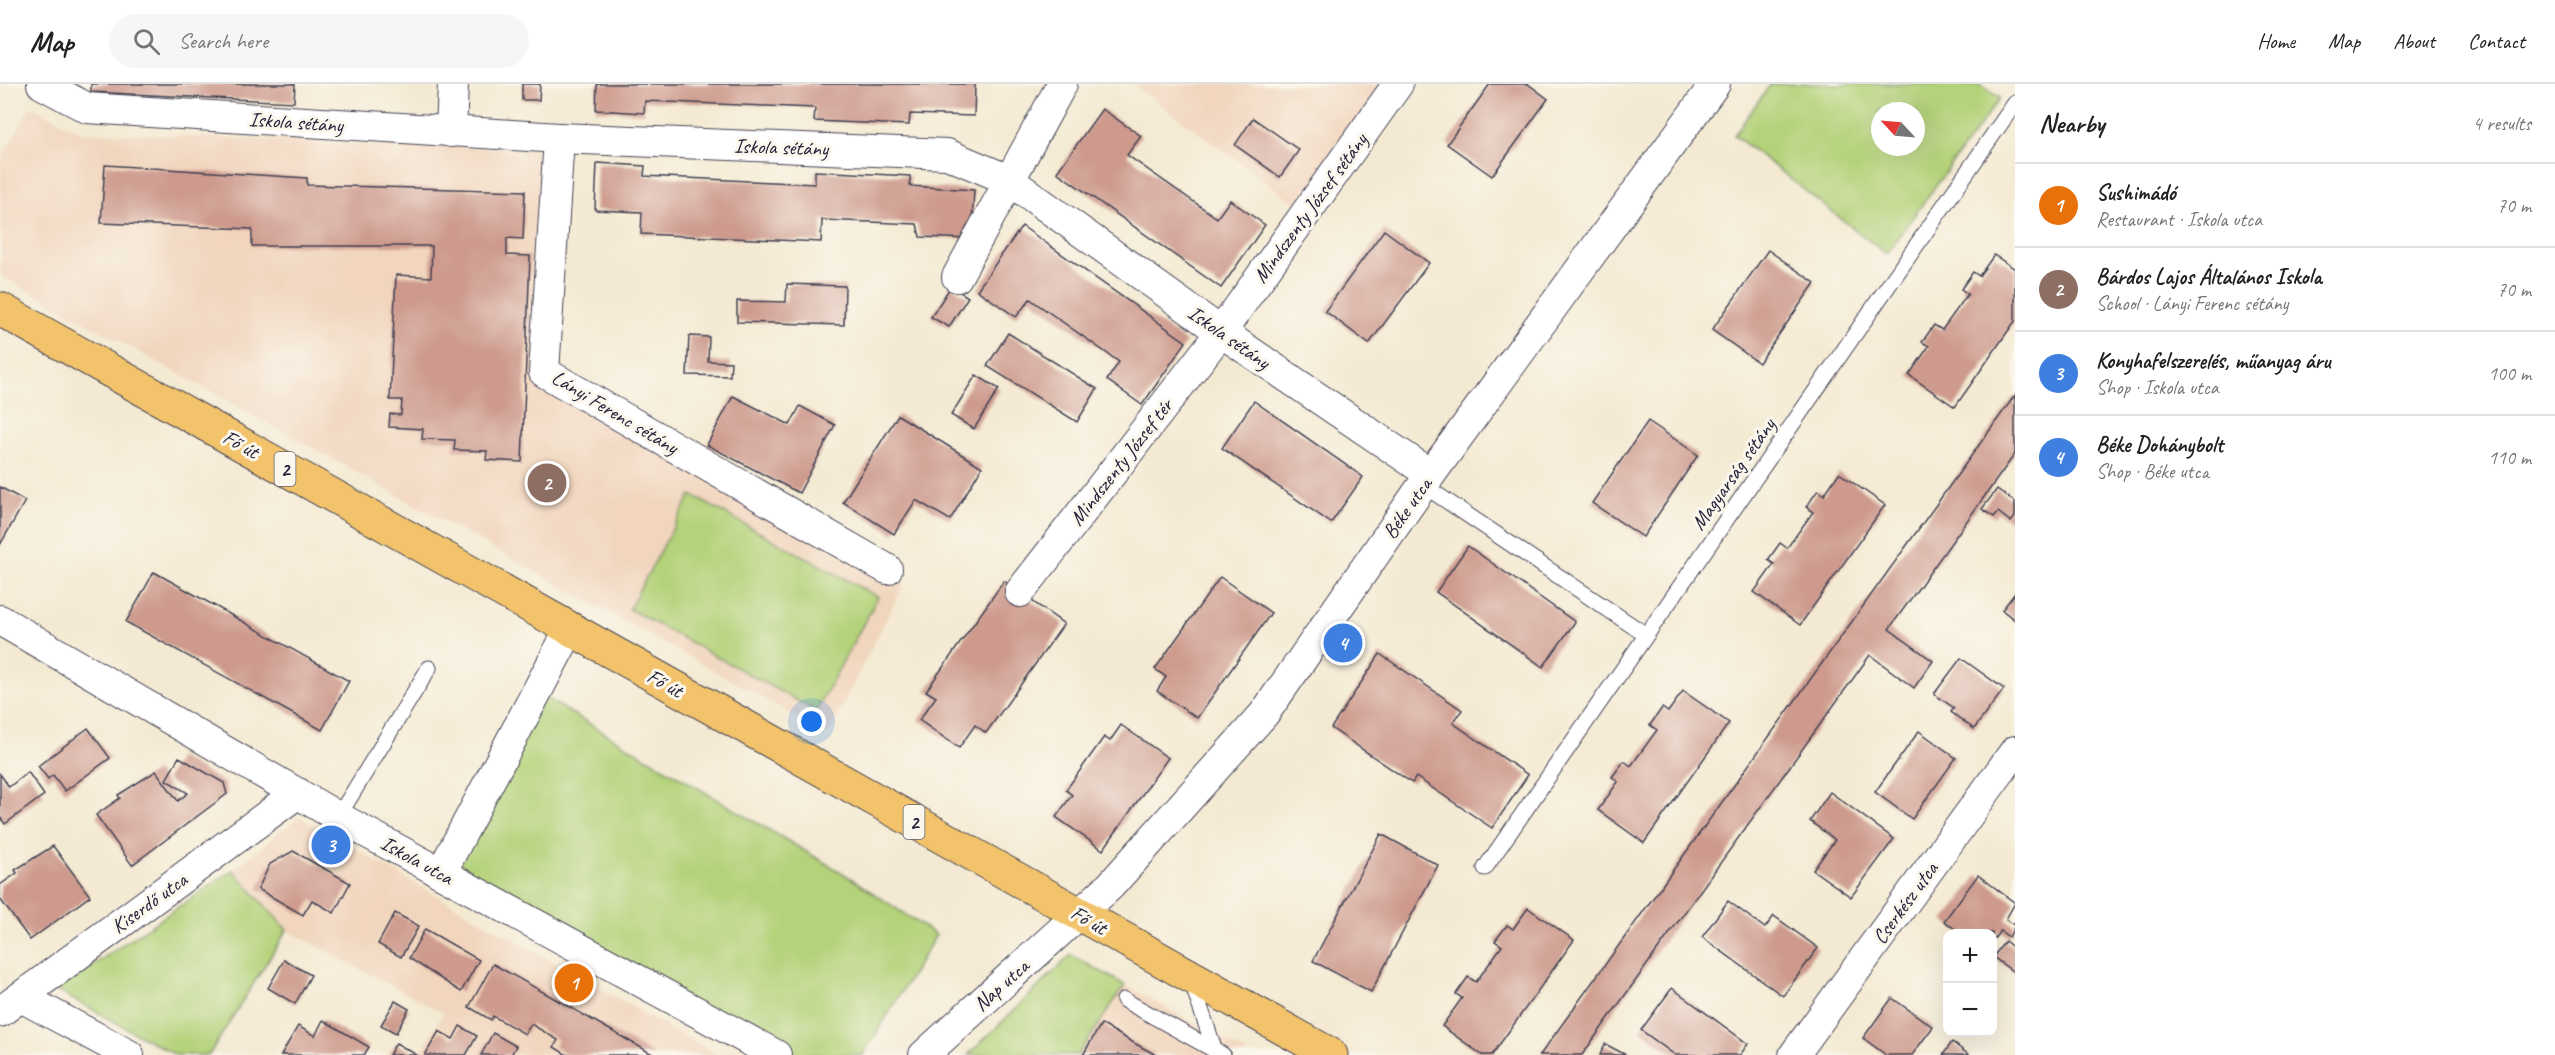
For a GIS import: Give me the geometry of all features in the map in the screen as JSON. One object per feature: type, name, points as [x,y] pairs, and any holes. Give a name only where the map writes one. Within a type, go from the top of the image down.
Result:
[{"type":"main road","name":"Fő út","points":[[0,309],[1331,1055]]},
{"type":"street","name":"Iskola sétány","points":[[42,84],[87,108],[559,138],[947,154],[1009,180],[1426,480]]},
{"type":"street","points":[[451,132],[453,84]]},
{"type":"street","points":[[957,278],[1062,84]]},
{"type":"street","name":"Mindszenty József sétány","points":[[1221,332],[1398,84]]},
{"type":"street","name":"Béke utca","points":[[1078,914],[1110,886],[1264,714],[1426,480],[1715,84]]},
{"type":"street","name":"Lányi Ferenc sétány","points":[[559,138],[544,372],[887,569]]},
{"type":"street","name":"Mindszenty József tér","points":[[1020,592],[1221,332]]},
{"type":"street","name":"Iskola utca","points":[[0,620],[338,817],[776,1055]]},
{"type":"street","points":[[441,873],[570,629]]},
{"type":"street","name":"Cserkész utca","points":[[1794,1055],[2015,752]]},
{"type":"street","name":"Kiserdő utca","points":[[10,1004],[298,793]]},
{"type":"street","name":"Nap utca","points":[[924,1055],[1078,914]]},
{"type":"street","points":[[10,1004],[129,1055]]},
{"type":"lane","name":"Magyarság sétány","points":[[1485,868],[2015,103]]},
{"type":"lane","name":"Iskola sétány","points":[[1426,480],[1646,635]]},
{"type":"lane","points":[[338,817],[429,668]]},
{"type":"lane","points":[[1190,976],[1219,1053]]},
{"type":"lane","points":[[1124,1000],[1219,1053]]},
{"type":"shaded area","points":[[1132,84],[1384,84],[1297,204]]},
{"type":"shaded area","points":[[31,106],[80,132],[542,150],[534,383],[904,584],[828,734],[0,275],[0,161]]},
{"type":"shaded area","points":[[299,817],[717,1055],[419,1055],[443,1013],[287,930],[233,870]]},
{"type":"shaded area","points":[[1071,955],[1251,1055],[968,1055]]},
{"type":"green space","points":[[1771,84],[1979,84],[2000,98],[1886,254],[1734,135]]},
{"type":"green space","points":[[691,495],[878,597],[816,711],[629,609]]},
{"type":"green space","points":[[544,697],[849,877],[936,935],[863,1055],[777,1055],[453,871]]},
{"type":"green space","points":[[233,870],[287,930],[209,1055],[176,1055],[56,990]]},
{"type":"green space","points":[[1071,955],[1125,985],[1078,1055],[968,1055]]},
{"type":"building","points":[[91,84],[295,84],[294,102],[91,92]]},
{"type":"building","points":[[522,84],[540,84],[539,100],[522,100]]},
{"type":"building","points":[[597,84],[975,84],[974,116],[910,114],[909,125],[814,121],[815,108],[645,101],[644,113],[596,110]]},
{"type":"building","points":[[1490,84],[1528,84],[1548,99],[1492,176],[1447,144]]},
{"type":"building","points":[[1102,109],[1141,136],[1127,155],[1217,218],[1230,200],[1265,225],[1221,288],[1057,172]]},
{"type":"building","points":[[1253,118],[1299,150],[1280,177],[1235,145]]},
{"type":"building","points":[[597,163],[645,166],[644,176],[815,184],[815,171],[910,176],[910,186],[974,190],[971,239],[920,237],[917,224],[822,220],[821,242],[641,234],[642,212],[595,210]]},
{"type":"building","points":[[105,165],[307,178],[307,185],[525,191],[523,239],[507,238],[507,255],[530,256],[522,462],[486,460],[487,451],[454,450],[455,440],[422,439],[423,429],[389,427],[390,414],[401,415],[402,400],[390,400],[396,275],[431,277],[432,246],[252,246],[252,229],[101,223]]},
{"type":"building","points":[[1022,226],[1186,342],[1142,405],[1107,380],[1119,362],[1030,299],[1016,317],[977,290]]},
{"type":"building","points":[[1384,230],[1429,263],[1369,344],[1325,311]]},
{"type":"building","points":[[1768,250],[1815,283],[1759,363],[1712,330]]},
{"type":"building","points":[[1994,255],[2015,269],[2015,321],[1955,407],[1909,375],[1929,346],[1922,342],[1934,325],[1942,330],[1968,294],[1961,289],[1973,272],[1979,276]]},
{"type":"building","points":[[787,284],[845,286],[844,325],[737,322],[737,301],[786,302]]},
{"type":"building","points":[[951,286],[968,297],[949,327],[931,317]]},
{"type":"building","points":[[1008,333],[1097,389],[1077,422],[987,366]]},
{"type":"building","points":[[689,336],[709,337],[708,361],[731,362],[730,376],[687,375]]},
{"type":"building","points":[[976,375],[999,389],[974,429],[951,415]]},
{"type":"building","points":[[2015,395],[2015,454],[1889,629],[1933,661],[1914,688],[1870,655],[1582,1055],[1540,1055]]},
{"type":"building","points":[[733,396],[790,425],[800,406],[835,425],[799,493],[707,445]]},
{"type":"building","points":[[1254,401],[1363,477],[1331,523],[1222,448]]},
{"type":"building","points":[[898,415],[982,467],[950,520],[916,500],[894,534],[843,502]]},
{"type":"building","points":[[1648,421],[1698,455],[1643,537],[1592,503]]},
{"type":"building","points":[[1839,473],[1885,505],[1800,625],[1754,592],[1774,564],[1768,560],[1780,543],[1787,548],[1813,512],[1806,507],[1818,490],[1824,495]]},
{"type":"building","points":[[0,487],[25,501],[0,545]]},
{"type":"building","points":[[1997,489],[2015,502],[2015,517],[2011,522],[1998,512],[1994,517],[1982,509]]},
{"type":"building","points":[[1468,546],[1575,622],[1543,667],[1436,592]]},
{"type":"building","points":[[154,572],[349,681],[322,730],[126,622]]},
{"type":"building","points":[[1220,577],[1271,613],[1197,718],[1157,691],[1166,677],[1155,669]]},
{"type":"building","points":[[1004,581],[1064,624],[986,733],[975,725],[959,748],[919,720],[936,697],[926,691]]},
{"type":"building","points":[[2015,593],[2015,620],[2002,610]]},
{"type":"building","points":[[1380,654],[1462,710],[1453,723],[1528,775],[1492,828],[1416,777],[1412,783],[1331,728]]},
{"type":"building","points":[[1961,658],[2004,689],[1974,729],[1951,712],[1954,708],[1934,694]]},
{"type":"building","points":[[1683,691],[1729,723],[1644,843],[1598,810],[1618,782],[1612,777],[1624,761],[1631,766],[1657,730],[1650,725],[1662,708],[1668,712]]},
{"type":"building","points":[[1121,725],[1168,758],[1103,850],[1056,817],[1072,795],[1066,790],[1104,737],[1110,741]]},
{"type":"building","points":[[88,728],[110,758],[65,791],[53,775],[48,779],[38,766]]},
{"type":"building","points":[[1919,731],[1956,758],[1912,819],[1875,792]]},
{"type":"building","points":[[179,757],[224,783],[227,794],[132,865],[96,815],[120,798],[118,795],[156,771],[178,801],[188,793],[166,780]]},
{"type":"building","points":[[28,772],[44,795],[5,824],[0,817],[0,774],[9,787]]},
{"type":"building","points":[[1830,792],[1894,839],[1851,897],[1813,870],[1835,840],[1810,821]]},
{"type":"building","points":[[1381,834],[1438,865],[1371,992],[1313,961]]},
{"type":"building","points":[[53,846],[90,896],[30,940],[0,899],[0,885],[17,873],[15,870]]},
{"type":"building","points":[[293,851],[350,883],[334,913],[312,900],[303,915],[258,889],[270,864]]},
{"type":"building","points":[[1978,875],[2015,903],[2006,919],[2015,926],[2009,937],[2000,931],[1997,935],[1997,929],[1955,929],[1944,921]]},
{"type":"building","points":[[1728,901],[1765,928],[1774,916],[1818,948],[1783,996],[1702,937]]},
{"type":"building","points":[[1528,908],[1574,940],[1492,1055],[1482,1055],[1442,1026],[1462,998],[1456,994],[1468,977],[1476,982],[1502,946],[1495,941],[1507,925],[1513,929]]},
{"type":"building","points":[[395,913],[419,926],[401,957],[378,944]]},
{"type":"building","points":[[425,929],[479,960],[461,992],[409,958]]},
{"type":"building","points":[[2005,941],[2015,949],[2015,973],[1997,960],[1997,952]]},
{"type":"building","points":[[284,960],[311,975],[295,1004],[268,988]]},
{"type":"building","points":[[493,964],[654,1055],[567,1055],[554,1047],[558,1040],[531,1024],[525,1034],[493,1016],[491,1020],[469,1007]]},
{"type":"building","points":[[1672,988],[1748,1044],[1740,1055],[1675,1055],[1641,1030]]},
{"type":"building","points":[[1892,998],[1933,1027],[1912,1055],[1886,1055],[1863,1038]]},
{"type":"building","points":[[395,1001],[409,1009],[396,1033],[381,1025]]},
{"type":"building","points":[[323,1020],[369,1047],[364,1055],[281,1055],[298,1026],[315,1036]]},
{"type":"building","points":[[1101,1024],[1134,1043],[1156,1055],[1083,1055]]},
{"type":"building","points":[[460,1026],[477,1036],[466,1055],[425,1055],[439,1031],[453,1039]]},
{"type":"building","points":[[493,1033],[516,1046],[511,1055],[481,1055]]},
{"type":"building","points":[[1952,1042],[1969,1055],[1943,1055]]},
{"type":"building","points":[[396,1043],[417,1055],[389,1055]]},
{"type":"building","points":[[1605,1044],[1626,1055],[1600,1055]]},
{"type":"place","name":"Bárdos Lajos Általános Iskola","points":[[547,483]]},
{"type":"place","name":"Béke Dohánybolt","points":[[1343,643]]},
{"type":"place","name":"Konyhafelszerelés, műanyag áru","points":[[331,845]]},
{"type":"place","name":"Sushimádó","points":[[574,983]]}]
